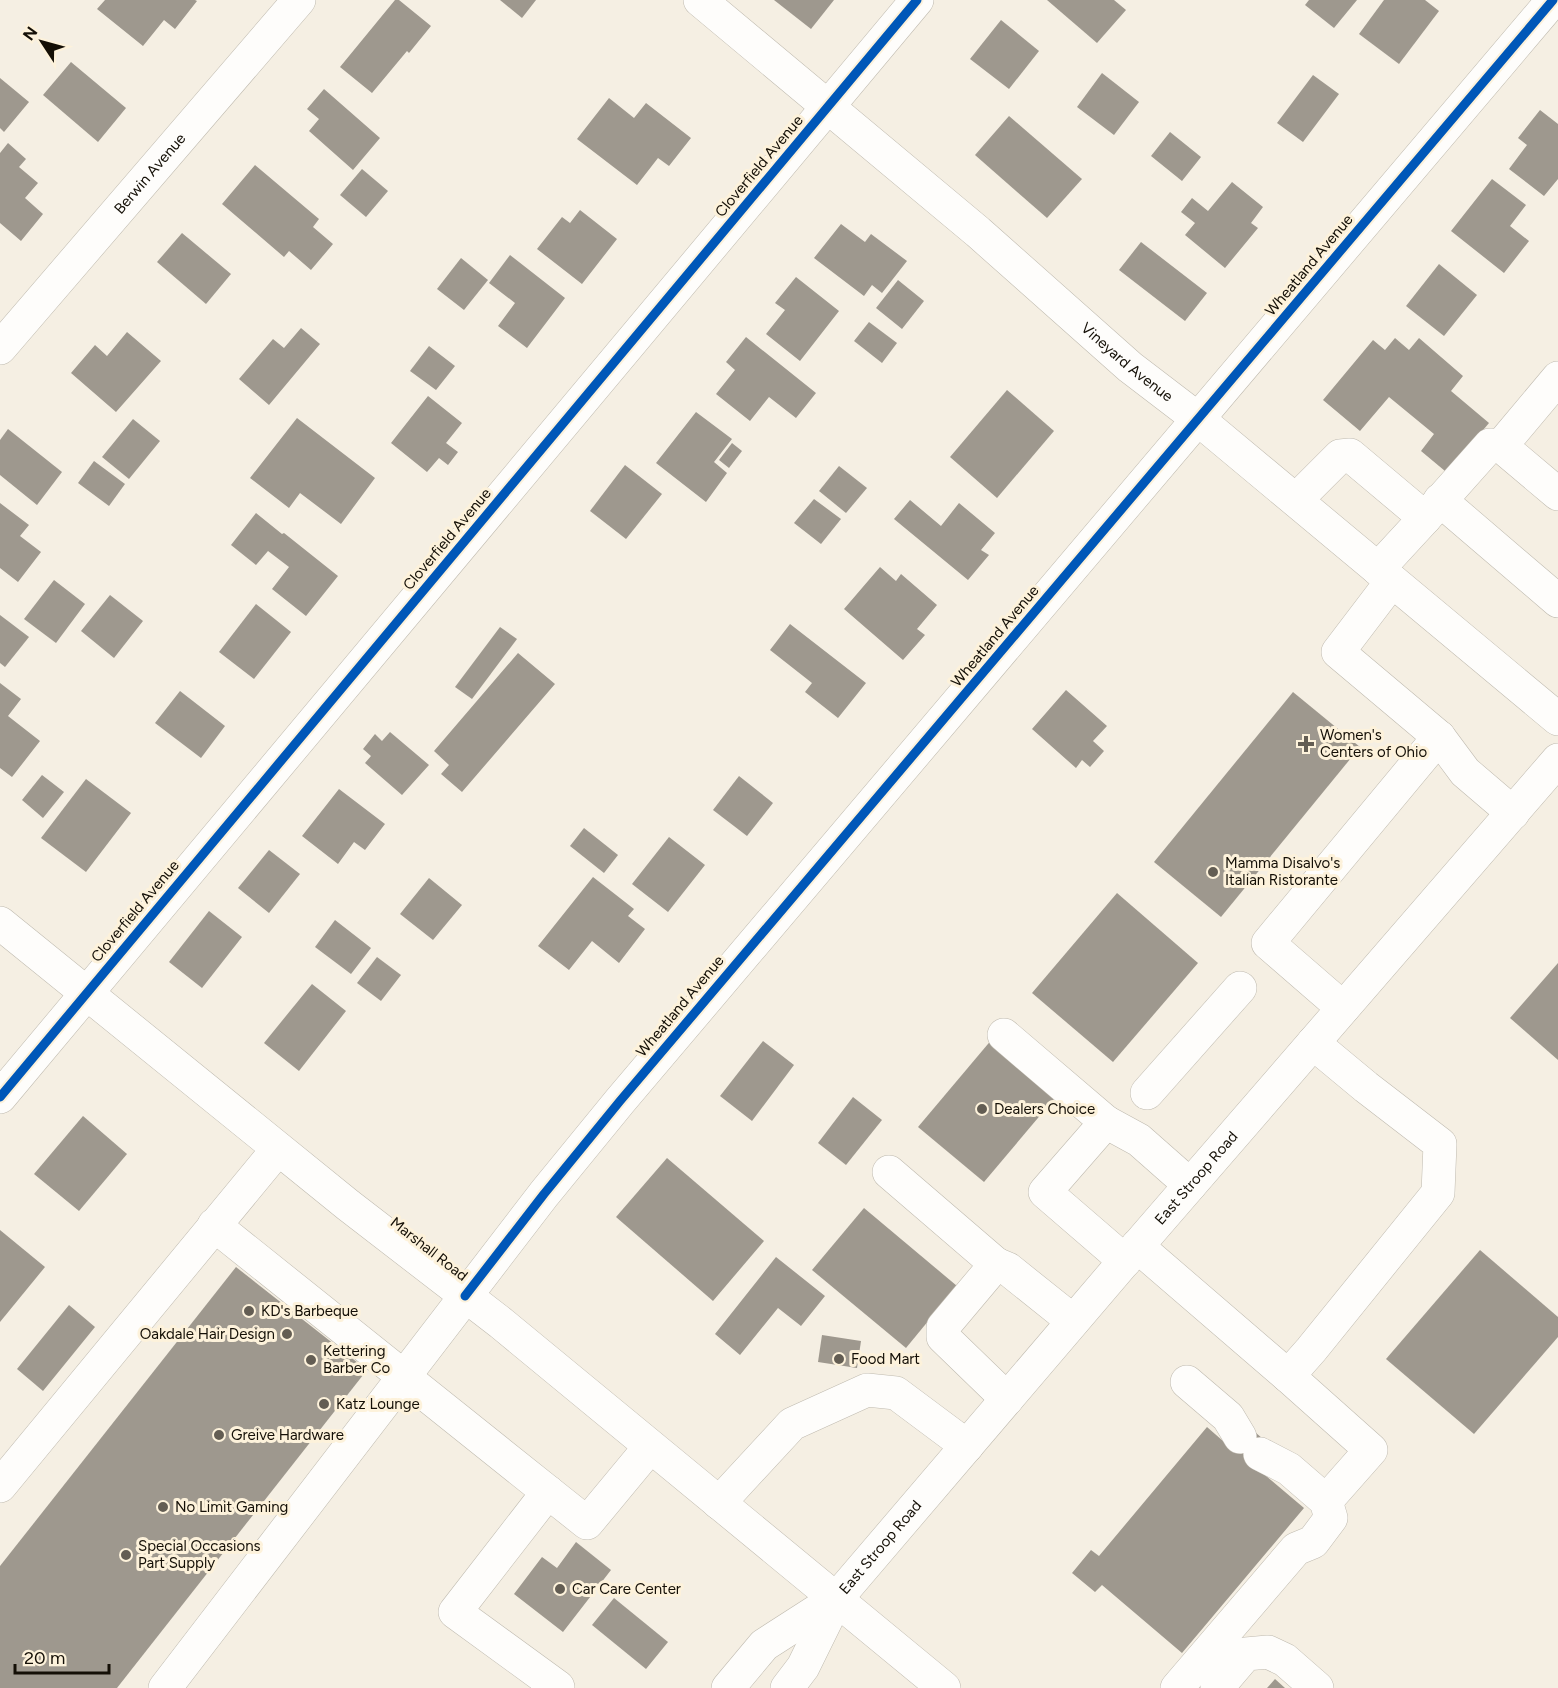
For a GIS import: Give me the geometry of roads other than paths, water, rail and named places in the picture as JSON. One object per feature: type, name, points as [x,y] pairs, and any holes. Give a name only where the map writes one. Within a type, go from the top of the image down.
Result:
[{"type":"street","name":"Berwin Avenue","points":[[0,348],[299,0]]},
{"type":"street","name":"Vineyard Avenue","points":[[700,0],[978,232],[1130,367],[1198,419],[1558,719]]},
{"type":"street","name":"Cloverfield Avenue","points":[[0,1097],[917,0]]},
{"type":"street","name":"Wheatland Avenue","points":[[165,1688],[544,1194],[620,1101],[1553,0]]},
{"type":"street","points":[[1501,446],[1558,378]]},
{"type":"street","points":[[1513,813],[1465,772],[1439,737],[1338,652],[1385,575],[1432,509],[1490,445],[1501,446],[1558,494]]},
{"type":"street","points":[[1296,501],[1340,456],[1350,455],[1432,509],[1558,600]]},
{"type":"street","points":[[1343,1008],[1268,943],[1439,737]]},
{"type":"street","name":"East Stroop Road","points":[[787,1688],[804,1667],[837,1598],[1131,1253],[1558,760]]},
{"type":"street","name":"Marshall Road","points":[[0,923],[278,1149],[501,1323],[944,1688]]},
{"type":"street","points":[[1147,1093],[1240,988]]},
{"type":"street","points":[[1004,1035],[1106,1122],[1139,1140],[1190,1185]]},
{"type":"street","points":[[1288,1376],[1438,1193],[1440,1144],[1313,1043]]},
{"type":"street","points":[[1106,1122],[1046,1192],[1131,1253],[1288,1376],[1371,1450],[1326,1501]]},
{"type":"street","points":[[0,1486],[278,1149]]},
{"type":"street","points":[[889,1173],[996,1264],[1008,1269],[1073,1321]]},
{"type":"street","points":[[214,1225],[587,1523],[650,1447]]},
{"type":"street","points":[[996,1264],[944,1327],[943,1337],[1007,1399]]},
{"type":"street","points":[[1177,1688],[1296,1549],[1313,1542],[1331,1518],[1326,1501],[1289,1469],[1250,1446],[1228,1417],[1187,1382]]},
{"type":"street","points":[[719,1503],[792,1424],[867,1390],[896,1393],[967,1446]]},
{"type":"street","points":[[548,1491],[455,1612],[558,1688]]},
{"type":"street","name":"East Stroop Road","points":[[728,1688],[764,1645],[837,1598]]},
{"type":"street","points":[[1217,1688],[1246,1654],[1268,1652],[1285,1660],[1317,1688]]},
{"type":"place","name":"Women's Centers of Ohio","points":[[1306,744]]},
{"type":"place","name":"Mamma Disalvo's Italian Ristorante","points":[[1213,872]]},
{"type":"place","name":"Dealers Choice","points":[[982,1109]]},
{"type":"place","name":"KD's Barbeque","points":[[249,1311]]},
{"type":"place","name":"Oakdale Hair Design","points":[[287,1334]]},
{"type":"place","name":"Food Mart","points":[[839,1359]]},
{"type":"place","name":"Kettering Barber Co","points":[[311,1360]]},
{"type":"place","name":"Katz Lounge","points":[[324,1404]]},
{"type":"place","name":"Greive Hardware","points":[[219,1435]]},
{"type":"place","name":"No Limit Gaming","points":[[163,1507]]},
{"type":"place","name":"Special Occasions Part Supply","points":[[126,1555]]},
{"type":"place","name":"Car Care Center","points":[[560,1589]]}]
